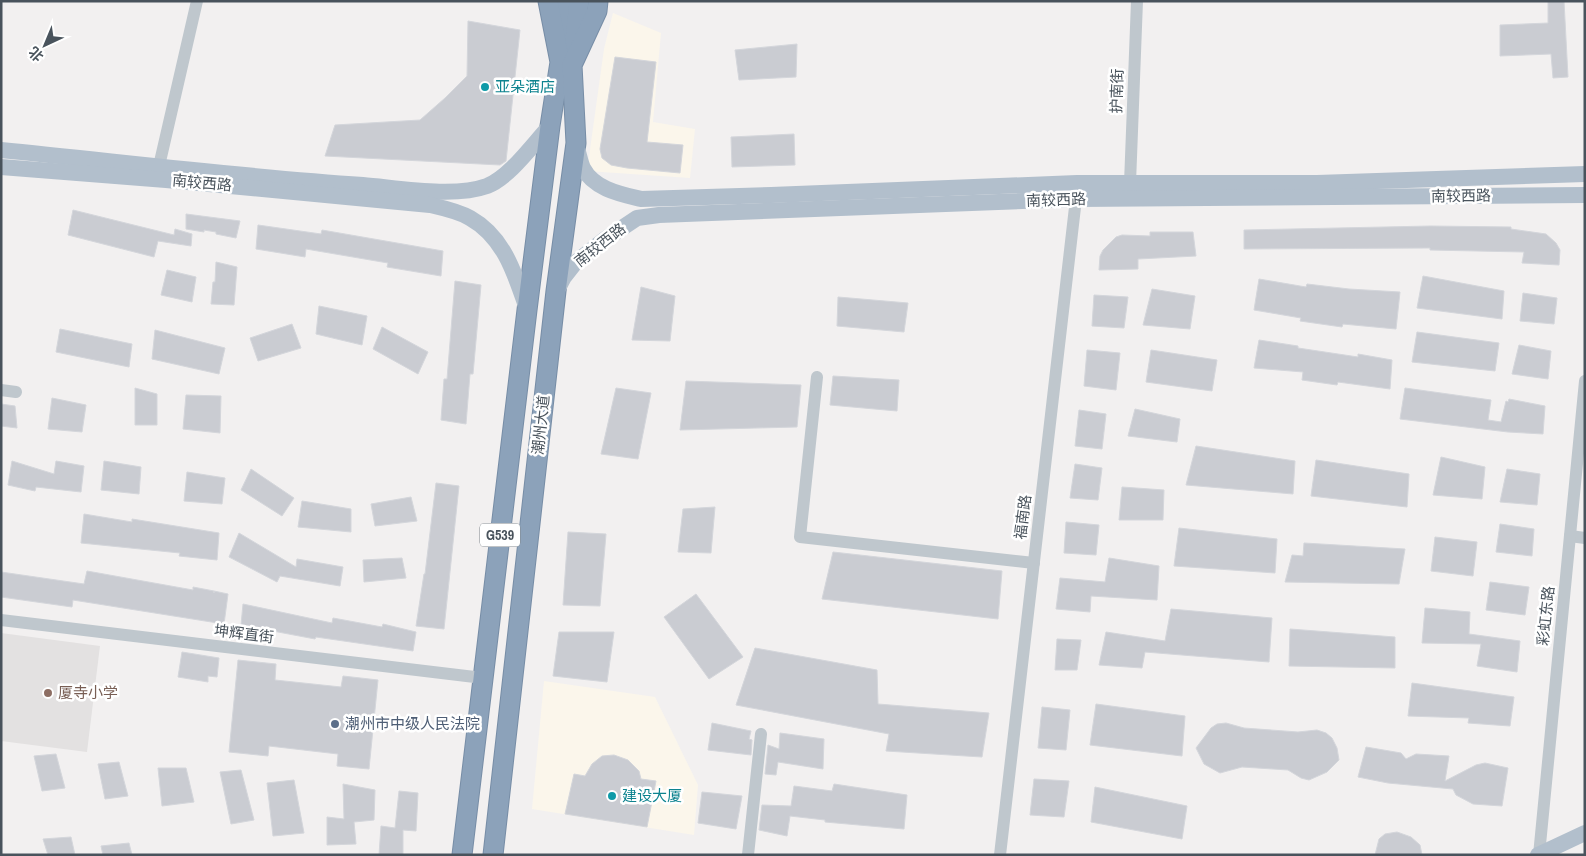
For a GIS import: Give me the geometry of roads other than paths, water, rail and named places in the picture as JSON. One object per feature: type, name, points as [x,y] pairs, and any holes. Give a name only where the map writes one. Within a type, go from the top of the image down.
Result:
[{"type":"highway","name":"潮州大道","points":[[462,855],[550,126],[566,64],[597,11],[598,1]]},
{"type":"highway","points":[[566,64],[567,3]]},
{"type":"highway","name":"潮州大道","points":[[493,855],[556,290],[576,143],[566,64]]},
{"type":"main road","name":"南较西路","points":[[1,150],[274,179],[468,191],[489,185],[504,176],[550,126]]},
{"type":"main road","name":"南较西路","points":[[576,143],[583,168],[591,178],[604,188],[622,195],[641,199],[1077,183],[1316,183],[1585,174]]},
{"type":"main road","name":"南较西路","points":[[1,167],[430,204],[470,218],[494,236],[508,256],[527,310]]},
{"type":"main road","name":"南较西路","points":[[556,290],[575,263],[604,240],[636,218],[659,215],[1076,200],[1585,194]]},
{"type":"main road","points":[[1539,855],[1585,832]]},
{"type":"street","points":[[159,166],[197,1]]},
{"type":"street","name":"护南街","points":[[1130,183],[1137,1]]},
{"type":"street","name":"福南路","points":[[1000,855],[1077,183]]},
{"type":"street","points":[[817,377],[800,537],[1034,562]]},
{"type":"street","name":"彩虹东路","points":[[1539,855],[1585,381]]},
{"type":"street","points":[[1,390],[16,392]]},
{"type":"street","points":[[1570,536],[1585,538]]},
{"type":"street","name":"坤辉直街","points":[[1,620],[483,678]]},
{"type":"street","points":[[748,855],[761,734]]},
{"type":"place","name":"亚朵酒店","points":[[485,87]]},
{"type":"place","name":"厦寺小学","points":[[48,693]]},
{"type":"place","name":"潮州市中级人民法院","points":[[335,724]]},
{"type":"place","name":"建设大厦","points":[[612,796]]}]
